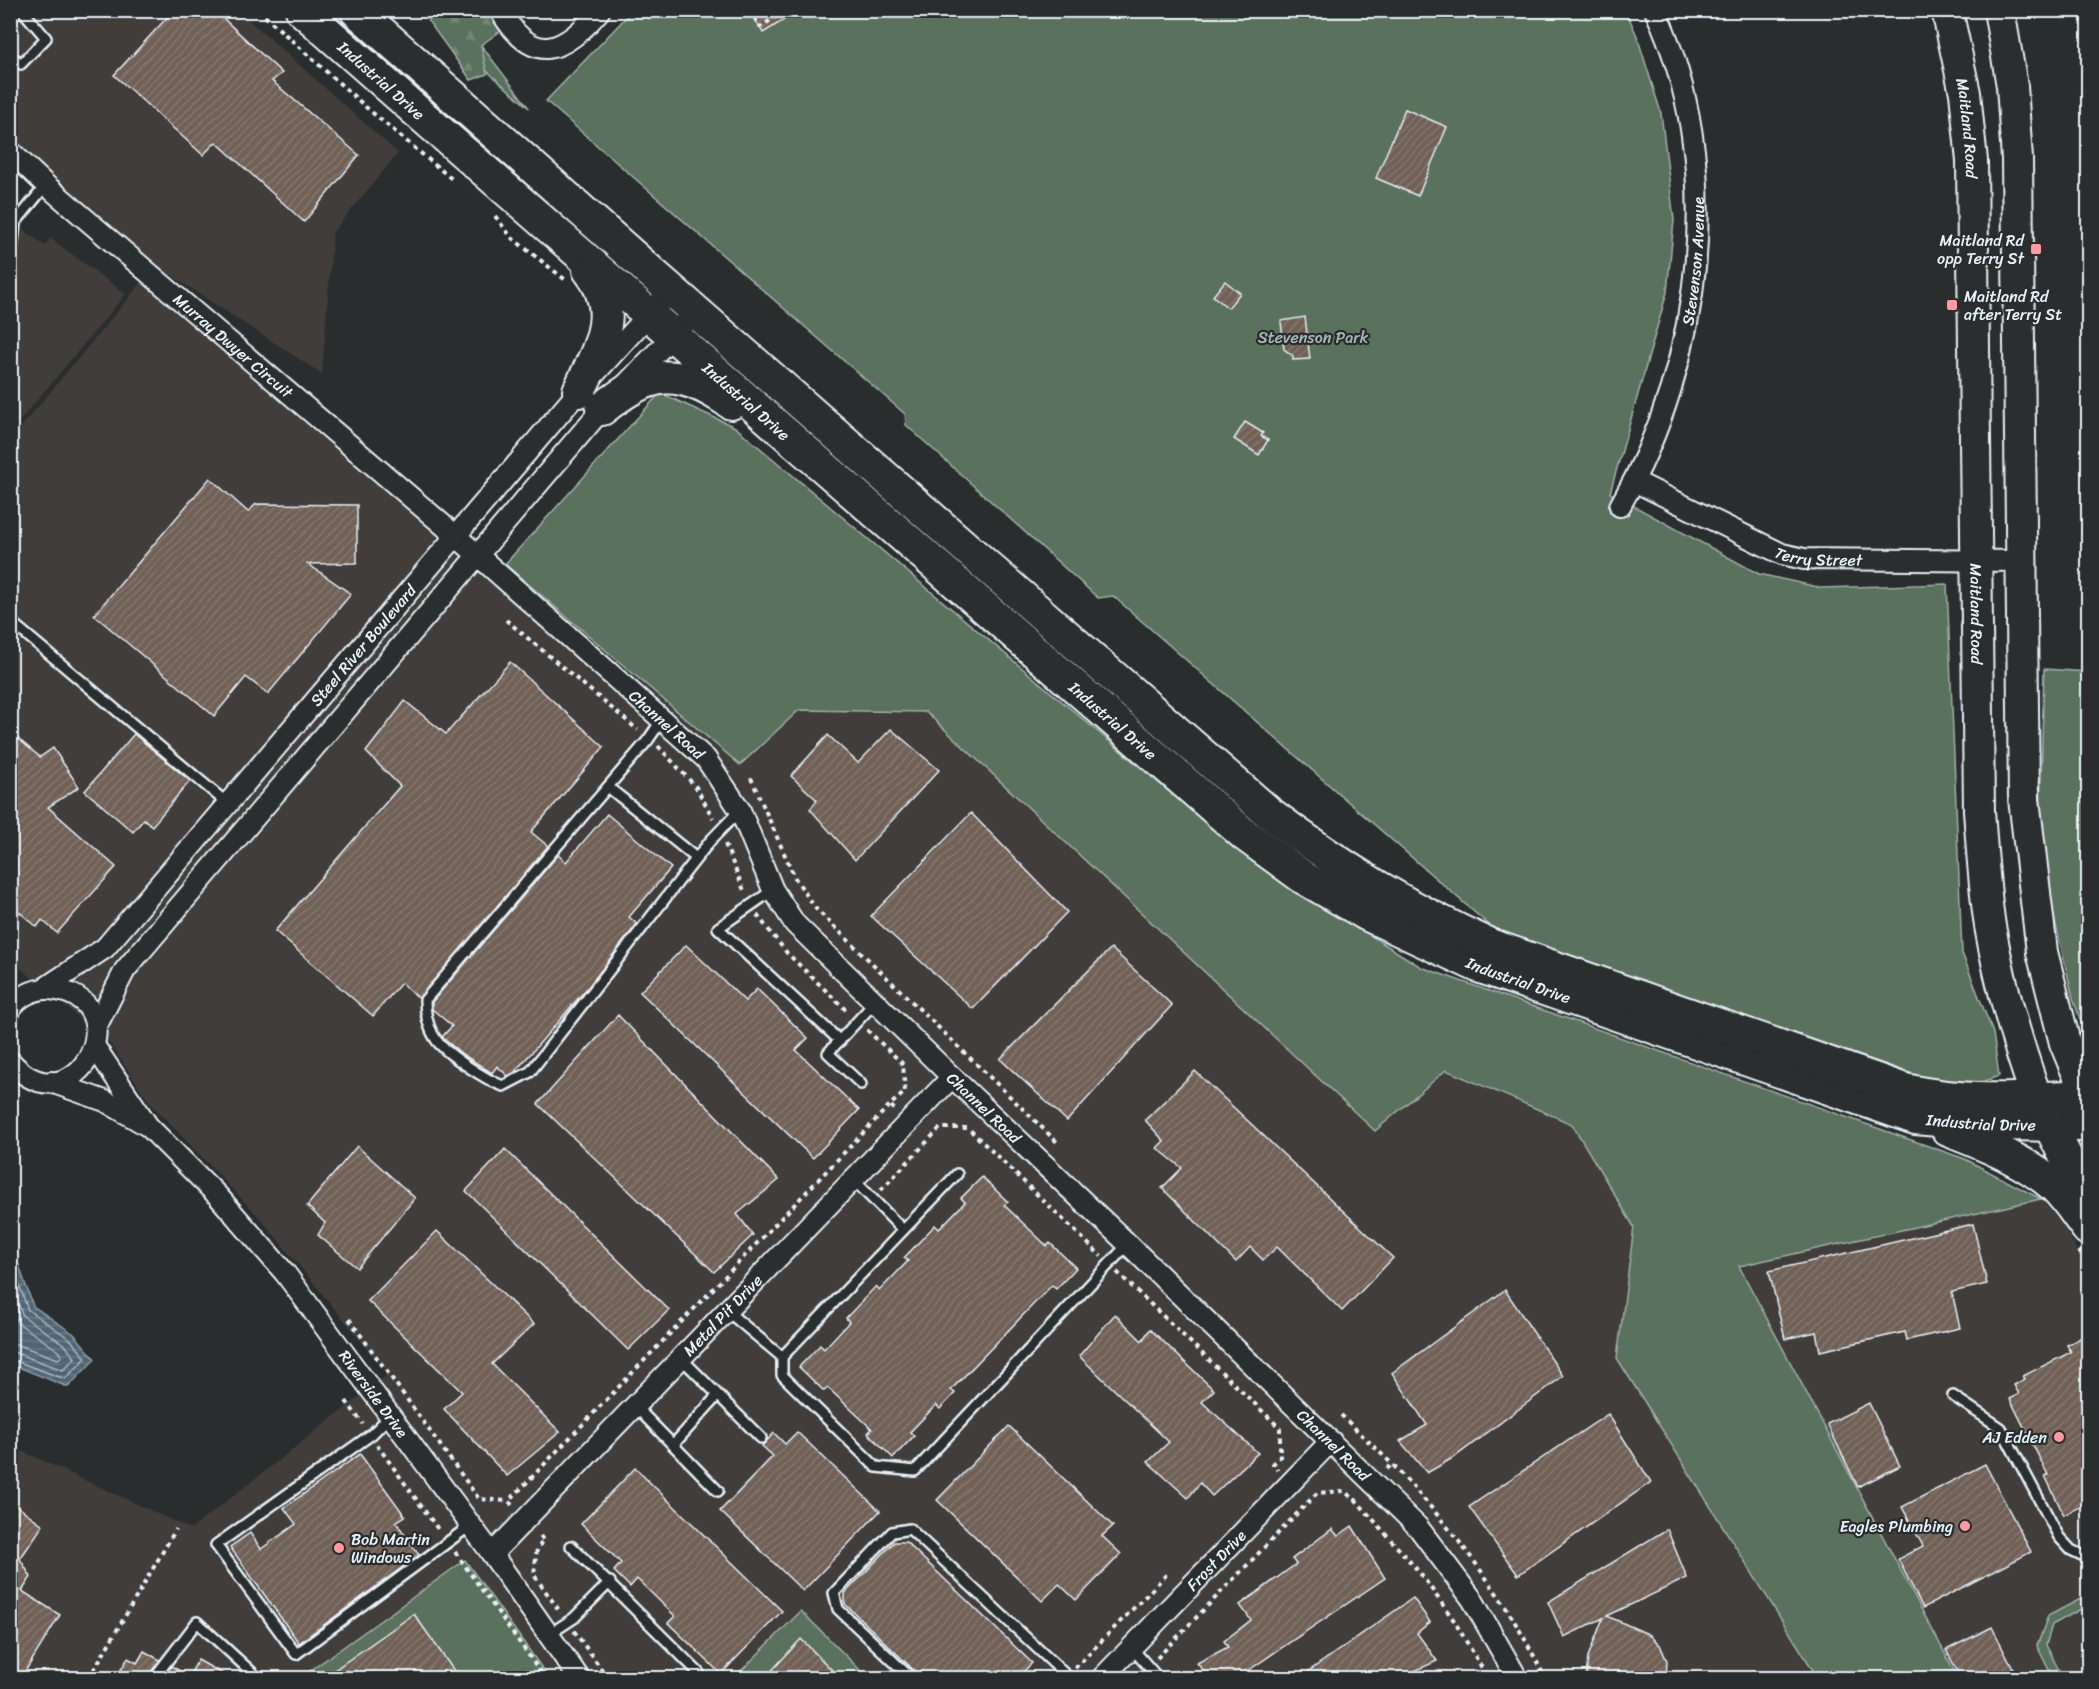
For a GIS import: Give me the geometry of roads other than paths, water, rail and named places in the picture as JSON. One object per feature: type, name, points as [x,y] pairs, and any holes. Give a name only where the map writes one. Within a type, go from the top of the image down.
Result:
[{"type":"highway","name":"Industrial Drive","points":[[302,10],[672,337],[826,468],[1245,835],[1304,878],[1366,914],[1478,966],[1915,1118],[1984,1124],[2043,1111],[2088,1107]]},
{"type":"highway","name":"Industrial Drive","points":[[356,10],[696,312],[1269,813],[1322,853],[1376,888],[1429,918],[1490,945],[1905,1089],[1938,1098],[2043,1111]]},
{"type":"highway","points":[[570,247],[600,283],[607,310],[591,400]]},
{"type":"highway","points":[[591,400],[657,376],[678,379],[721,396],[826,468]]},
{"type":"highway","name":"Maitland Road","points":[[2043,1111],[2088,1201]]},
{"type":"highway","points":[[1915,1118],[1992,1147],[2028,1166],[2056,1188],[2088,1229]]},
{"type":"main road","name":"Maitland Road","points":[[1947,10],[1965,93],[1972,160],[1979,811],[1984,873],[1990,926],[2004,991],[2043,1111]]},
{"type":"main road","points":[[1999,10],[2012,86],[2017,159],[2024,799],[2042,952],[2065,1043],[2088,1107]]},
{"type":"street","points":[[500,10],[511,30],[522,41],[550,48],[567,43],[585,29],[600,10]]},
{"type":"street","name":"Stevenson Avenue","points":[[1620,506],[1660,423],[1678,366],[1691,307],[1698,249],[1690,130],[1676,68],[1655,10]]},
{"type":"street","name":"Murray Dwyer Circuit","points":[[10,151],[46,185],[456,536]]},
{"type":"street","name":"Steel River Boulevard","points":[[96,1027],[125,970],[477,555],[591,400],[648,316],[671,290]]},
{"type":"street","name":"Steel River Boulevard","points":[[10,1010],[28,989],[105,948],[456,536],[591,400],[672,337],[696,312]]},
{"type":"street","name":"Terry Street","points":[[1634,481],[1782,554],[1804,559],[2021,561]]},
{"type":"street","name":"Channel Road","points":[[456,536],[663,718],[706,759],[740,810],[773,890],[795,924],[1418,1527],[1472,1599],[1517,1678]]},
{"type":"street","points":[[28,989],[64,990],[79,999],[89,1010],[96,1027],[95,1047],[85,1066],[70,1077],[51,1082]]},
{"type":"street","name":"Riverside Drive","points":[[95,1047],[148,1126],[218,1196],[285,1273],[471,1525],[579,1678]]},
{"type":"street","name":"Riverside Drive","points":[[10,1061],[20,1072],[35,1080],[51,1082],[105,1101],[148,1126]]},
{"type":"street","name":"Metal Pit Drive","points":[[492,1554],[952,1077]]},
{"type":"street","name":"Frost Drive","points":[[1102,1678],[1331,1442]]},
{"type":"lane","points":[[10,55],[21,64],[46,38],[22,10]]},
{"type":"lane","points":[[10,268],[15,223],[46,185]]},
{"type":"lane","points":[[10,621],[228,804]]},
{"type":"lane","points":[[663,718],[649,739],[424,1000],[424,1013],[437,1041],[486,1080],[503,1086],[530,1072],[696,858],[740,810]]},
{"type":"lane","points":[[608,787],[696,858]]},
{"type":"lane","points":[[773,890],[718,928],[840,1041]]},
{"type":"lane","points":[[861,1084],[828,1053],[875,1002]]},
{"type":"lane","points":[[957,1174],[782,1357],[782,1375],[876,1467],[915,1471],[1128,1244]]},
{"type":"lane","points":[[854,1179],[903,1230]]},
{"type":"lane","points":[[727,1311],[782,1357]]},
{"type":"lane","points":[[681,1358],[761,1438]]},
{"type":"lane","points":[[673,1445],[717,1396]]},
{"type":"lane","points":[[1953,1396],[2001,1428],[2059,1537],[2072,1550],[2088,1558]]},
{"type":"lane","points":[[635,1406],[717,1491]]},
{"type":"lane","points":[[391,1415],[372,1434],[216,1545],[296,1654],[471,1525]]},
{"type":"lane","points":[[911,1678],[838,1610],[834,1593],[892,1532],[910,1529],[1067,1677]]},
{"type":"lane","points":[[572,1546],[699,1673],[694,1678]]},
{"type":"lane","points":[[548,1635],[574,1618],[609,1582]]},
{"type":"lane","points":[[154,1678],[197,1622],[258,1678]]},
{"type":"lane","points":[[1132,1648],[1158,1678]]},
{"type":"water","points":[[10,1249],[15,1254],[33,1306],[74,1334],[95,1359],[68,1387],[11,1364]]},
{"type":"place","name":"Maitland Rd opp Terry St","points":[[2036,249]]},
{"type":"place","name":"Maitland Rd after Terry St","points":[[1952,305]]},
{"type":"place","name":"AJ Edden","points":[[2059,1437]]},
{"type":"place","name":"Eagles Plumbing","points":[[1965,1526]]},
{"type":"place","name":"Bob Martin Windows","points":[[339,1548]]},
{"type":"park label","name":"Stevenson Park","points":[[1313,337]]}]
